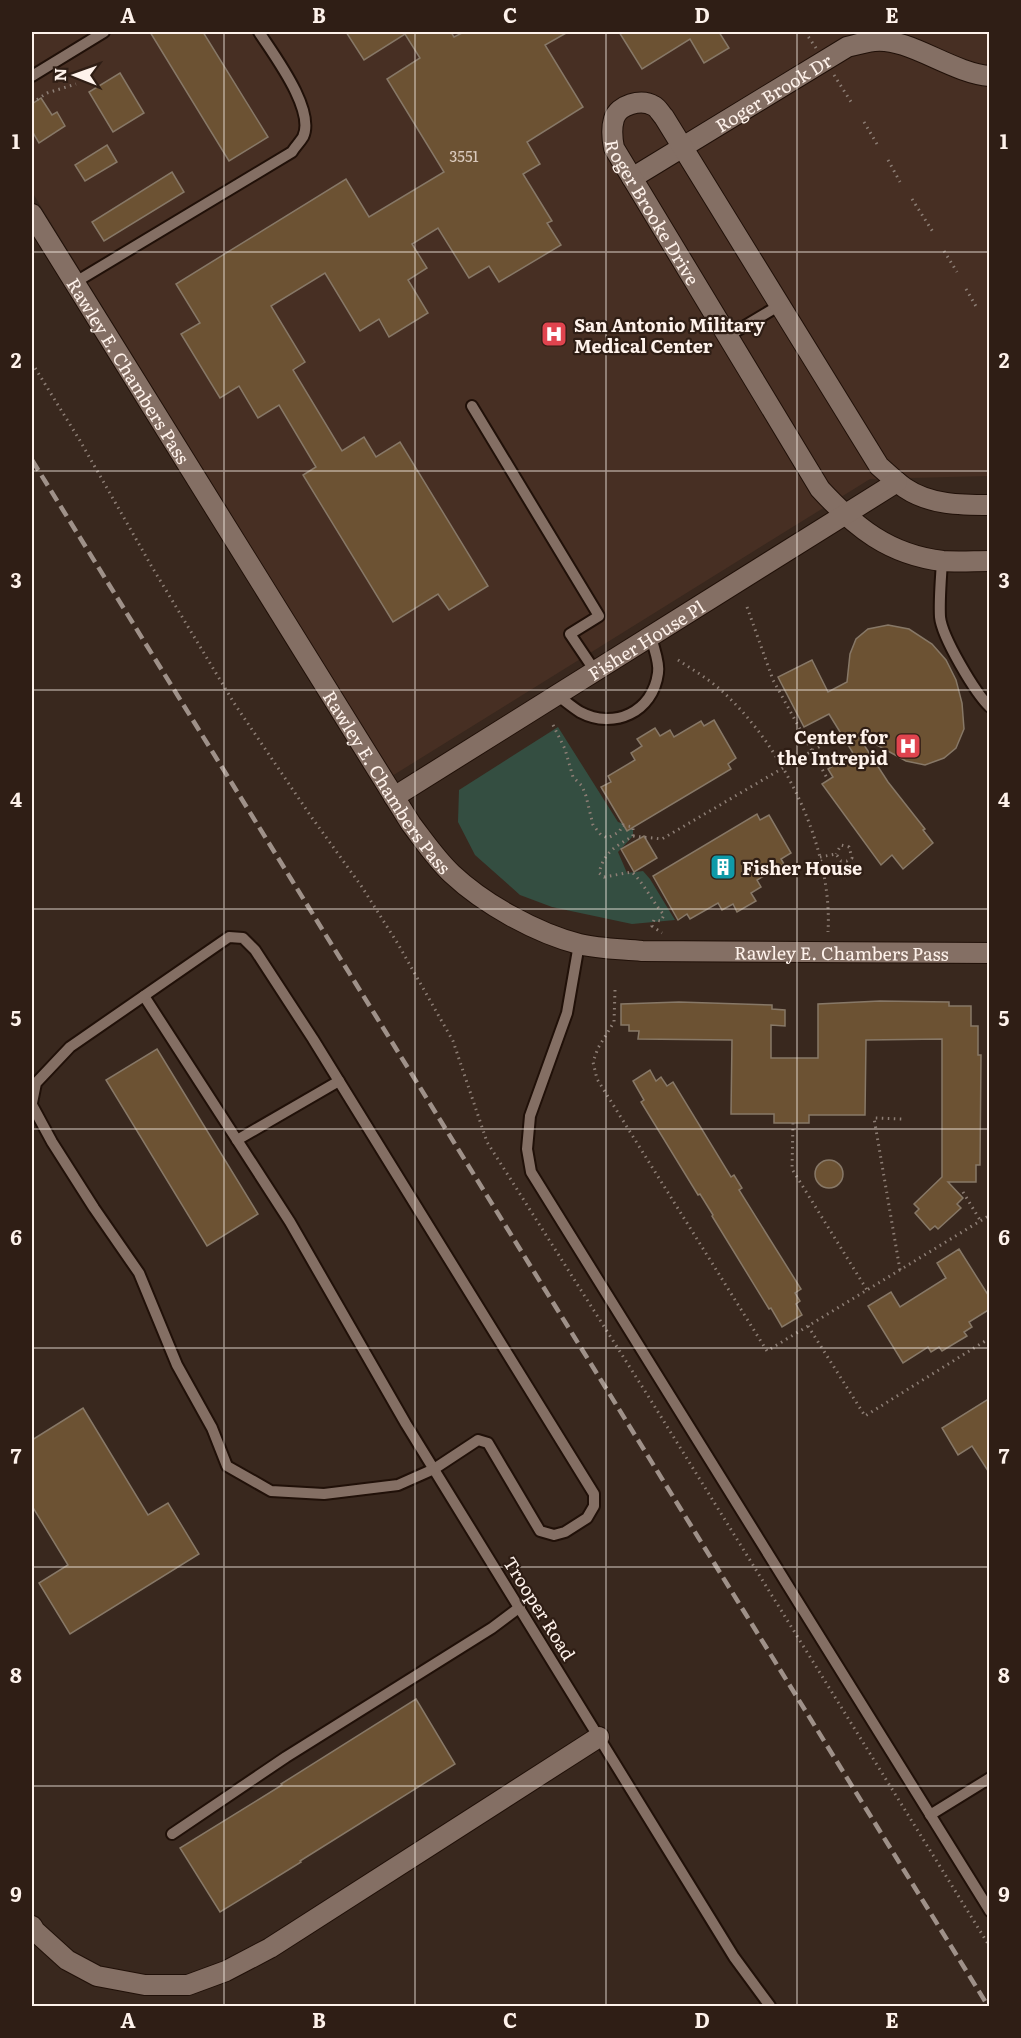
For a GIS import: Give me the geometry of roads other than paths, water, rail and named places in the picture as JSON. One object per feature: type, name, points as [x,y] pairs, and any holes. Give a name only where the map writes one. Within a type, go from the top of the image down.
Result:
[{"type":"street","name":"Roger Brook Dr","points":[[632,178],[847,47],[875,40],[902,45],[966,72],[990,76]]},
{"type":"street","name":"Roger Brooke Drive","points":[[990,505],[951,504],[928,499],[906,489],[879,466],[682,147],[654,106],[643,102],[620,109],[614,117],[611,131],[614,148],[820,489],[859,528],[891,546],[917,556],[942,561],[990,561]]},
{"type":"street","name":"Rawley E. Chambers Pass","points":[[32,214],[394,797],[431,851],[452,874],[478,895],[543,931],[579,944],[642,951],[990,953]]},
{"type":"street","name":"Fisher House Pl","points":[[394,797],[897,482]]},
{"type":"street","points":[[32,1926],[67,1960],[97,1976],[145,1985],[188,1985],[226,1971],[270,1948],[599,1737]]},
{"type":"lane","points":[[32,76],[104,32]]},
{"type":"lane","points":[[74,283],[292,152],[304,135],[304,114],[298,94],[259,32]]},
{"type":"lane","points":[[728,336],[780,305]]},
{"type":"lane","points":[[472,406],[599,616],[570,634],[595,671]]},
{"type":"lane","points":[[942,561],[940,620],[953,651],[980,698],[990,707]]},
{"type":"lane","points":[[557,695],[580,712],[605,720],[631,714],[651,697],[659,672],[651,636]]},
{"type":"lane","points":[[229,937],[243,938],[255,950],[339,1081],[594,1494],[594,1506],[587,1518],[554,1536],[540,1531],[488,1443],[478,1440],[434,1469],[398,1485],[324,1494],[271,1491],[227,1467],[212,1428],[177,1365],[139,1273],[52,1142],[32,1104],[36,1083],[70,1047],[144,996],[229,937]]},
{"type":"lane","points":[[579,944],[567,1012],[530,1116],[526,1149],[531,1172],[990,1911]]},
{"type":"lane","name":"Trooper Road","points":[[144,996],[290,1221],[434,1469],[734,1957],[770,2007]]},
{"type":"lane","points":[[237,1140],[339,1081]]},
{"type":"lane","points":[[172,1834],[286,1757],[482,1634],[520,1607]]},
{"type":"lane","points":[[930,1815],[990,1778]]},
{"type":"railway","points":[[32,460],[988,2006]]},
{"type":"place","name":"San Antonio Military Medical Center","points":[[554,334]]},
{"type":"place","name":"Center for the Intrepid","points":[[908,746]]},
{"type":"place","name":"Fisher House","points":[[723,867]]}]
